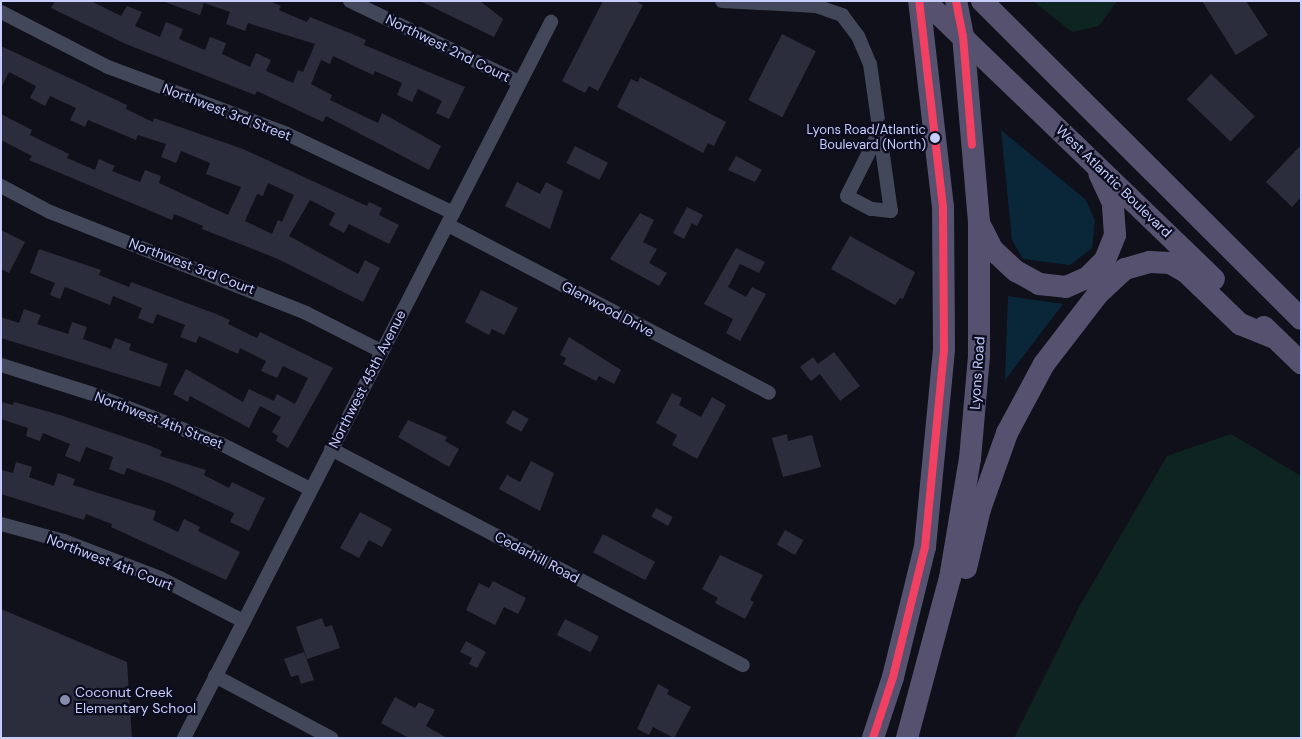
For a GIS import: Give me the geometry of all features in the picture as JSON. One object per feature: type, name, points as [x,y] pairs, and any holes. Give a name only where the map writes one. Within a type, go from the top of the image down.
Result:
[{"type":"main road","points":[[873,738],[893,677],[924,547],[944,349],[943,207],[919,1]]},
{"type":"main road","name":"West Atlantic Boulevard","points":[[925,1],[1301,363]]},
{"type":"main road","name":"Lyons Road","points":[[907,738],[950,578],[970,459],[979,347],[979,222],[963,36],[956,1]]},
{"type":"main road","points":[[982,1],[1301,319]]},
{"type":"main road","points":[[979,222],[992,250],[1016,271],[1039,284],[1066,286],[1088,277],[1105,260],[1115,235],[1113,203],[1093,161]]},
{"type":"main road","points":[[911,738],[930,716],[980,509],[1006,434],[1044,364],[1098,294],[1125,269],[1150,262],[1170,264],[1187,273],[1240,324],[1275,338]]},
{"type":"street","name":"Northwest 2nd Court","points":[[350,1],[519,82]]},
{"type":"street","points":[[722,1],[816,6],[842,16],[858,36],[870,64],[880,132],[890,211],[871,209],[847,196],[880,132]]},
{"type":"street","name":"Northwest 3rd Street","points":[[1,12],[108,67],[287,134],[450,219]]},
{"type":"street","name":"Northwest 45th Avenue","points":[[184,738],[519,82],[552,22]]},
{"type":"street","name":"Northwest 3rd Court","points":[[1,186],[50,212],[289,305],[381,351]]},
{"type":"street","name":"Glenwood Drive","points":[[450,219],[769,393]]},
{"type":"street","name":"Northwest 4th Street","points":[[1,365],[90,393],[221,444],[310,489]]},
{"type":"street","name":"Cedarhill Road","points":[[331,449],[743,665]]},
{"type":"street","name":"Northwest 4th Court","points":[[1,524],[64,541],[160,578],[243,621]]},
{"type":"street","points":[[215,676],[331,738]]},
{"type":"green space","points":[[1033,1],[1117,1],[1099,26],[1072,32]]},
{"type":"green space","points":[[1231,434],[1301,476],[1301,738],[1014,738],[1080,605],[1167,456]]},
{"type":"water","points":[[1001,130],[1086,200],[1095,221],[1092,248],[1070,265],[1023,259],[1012,240]]},
{"type":"water","points":[[1008,296],[1063,304],[1005,380]]},
{"type":"building","points":[[55,1],[91,1],[121,16],[127,6],[142,12],[135,26],[160,37],[166,22],[183,29],[179,39],[205,50],[210,37],[226,43],[222,54],[250,67],[256,53],[271,60],[266,71],[293,83],[298,70],[303,72],[315,44],[248,23],[245,31],[226,24],[230,12],[204,3],[200,15],[165,2],[270,1],[281,6],[279,10],[307,22],[310,17],[352,34],[366,40],[364,45],[465,87],[449,119],[436,113],[442,101],[418,89],[412,102],[397,95],[402,83],[375,71],[373,75],[333,56],[330,64],[321,60],[311,84],[332,95],[330,100],[378,123],[382,113],[441,146],[429,170],[326,116],[323,122],[257,91],[255,95],[126,44],[51,8]]},
{"type":"building","points":[[420,1],[480,1],[503,19],[494,37]]},
{"type":"building","points":[[603,1],[635,1],[643,5],[598,91],[589,86],[585,93],[562,81]]},
{"type":"building","points":[[1202,1],[1246,1],[1268,35],[1236,55]]},
{"type":"building","points":[[782,34],[816,51],[782,117],[748,100]]},
{"type":"building","points":[[1,46],[127,105],[126,109],[153,122],[154,118],[243,149],[367,206],[369,202],[382,208],[379,215],[399,225],[389,244],[349,224],[344,233],[329,225],[335,213],[310,200],[289,236],[358,274],[365,260],[380,268],[363,302],[278,259],[202,229],[203,226],[174,214],[172,220],[29,160],[32,156],[1,140],[1,114],[32,130],[30,135],[69,154],[67,158],[95,170],[99,159],[115,166],[112,171],[140,182],[145,170],[161,176],[159,183],[228,215],[241,187],[206,174],[210,163],[181,151],[176,163],[161,157],[166,144],[138,135],[136,140],[88,120],[85,127],[70,120],[76,108],[50,96],[45,106],[30,98],[36,86],[9,72],[1,88]],"holes":[[[268,183],[294,195],[282,222],[278,220],[272,234],[245,221],[257,194],[263,196]]]},
{"type":"building","points":[[1211,74],[1255,116],[1231,142],[1187,99]]},
{"type":"building","points":[[640,77],[726,122],[714,146],[708,143],[703,153],[617,107],[631,79],[638,82]]},
{"type":"building","points":[[1301,145],[1301,197],[1292,207],[1266,182]]},
{"type":"building","points":[[575,146],[608,163],[599,180],[566,163]]},
{"type":"building","points":[[736,156],[762,170],[755,182],[728,170]]},
{"type":"building","points":[[517,182],[540,194],[546,182],[563,191],[550,229],[505,206]]},
{"type":"building","points":[[687,207],[703,215],[697,226],[692,223],[684,239],[673,233]]},
{"type":"building","points":[[640,213],[654,220],[643,242],[657,249],[649,263],[667,273],[659,286],[610,259]]},
{"type":"building","points":[[1,230],[25,242],[9,273],[1,269]]},
{"type":"building","points":[[850,236],[915,272],[903,299],[900,298],[895,305],[831,269]]},
{"type":"building","points":[[736,248],[765,262],[759,273],[740,264],[728,287],[746,297],[752,287],[766,294],[740,341],[726,333],[733,319],[704,304]]},
{"type":"building","points":[[39,249],[101,270],[99,275],[129,287],[131,282],[216,314],[230,320],[228,324],[257,338],[260,332],[333,368],[288,448],[276,441],[278,436],[272,432],[281,417],[260,406],[249,428],[190,396],[188,402],[173,394],[186,369],[243,402],[249,389],[274,401],[277,394],[295,404],[308,378],[283,366],[277,378],[261,371],[266,361],[240,348],[238,354],[199,336],[196,343],[180,337],[185,325],[157,314],[153,324],[138,318],[142,308],[113,296],[110,305],[65,287],[60,299],[50,295],[55,283],[30,273]]},
{"type":"building","points":[[481,290],[518,308],[504,335],[492,329],[489,335],[465,322]]},
{"type":"building","points":[[24,309],[41,315],[37,324],[68,334],[72,322],[87,327],[83,339],[111,349],[115,338],[131,344],[129,350],[168,364],[160,387],[1,338],[1,317],[19,323]]},
{"type":"building","points":[[569,337],[621,370],[614,384],[599,376],[596,381],[563,364],[566,358],[560,355]]},
{"type":"building","points":[[834,352],[860,386],[840,401],[820,374],[811,381],[800,367],[813,357],[818,364]]},
{"type":"building","points":[[672,393],[682,398],[679,405],[701,417],[712,397],[726,405],[697,459],[672,445],[677,435],[656,423]]},
{"type":"building","points":[[1,402],[13,405],[14,402],[60,415],[148,445],[162,451],[160,456],[206,470],[204,475],[229,488],[232,482],[265,498],[249,531],[230,522],[234,513],[171,484],[127,468],[124,475],[109,469],[113,457],[86,447],[80,462],[65,456],[70,444],[43,433],[40,441],[26,436],[28,428],[1,419]]},
{"type":"building","points":[[513,410],[529,419],[521,432],[506,423]]},
{"type":"building","points":[[408,420],[447,437],[445,441],[459,449],[449,467],[398,437]]},
{"type":"building","points":[[787,434],[788,441],[812,435],[821,467],[783,477],[772,438]]},
{"type":"building","points":[[531,461],[554,473],[540,511],[499,489],[507,475],[520,482]]},
{"type":"building","points":[[16,462],[32,467],[29,477],[54,486],[58,473],[75,479],[73,485],[156,511],[153,520],[178,532],[184,519],[200,527],[198,531],[240,552],[226,580],[111,527],[112,524],[86,514],[84,520],[1,494],[1,470],[13,473]]},
{"type":"building","points":[[656,508],[673,517],[668,526],[651,517]]},
{"type":"building","points":[[360,512],[392,529],[382,547],[369,540],[359,558],[340,548]]},
{"type":"building","points":[[785,530],[803,540],[795,555],[777,545]]},
{"type":"building","points":[[603,534],[655,562],[645,580],[593,553]]},
{"type":"building","points":[[720,555],[763,575],[750,600],[754,602],[745,619],[715,603],[718,598],[702,589]]},
{"type":"building","points":[[493,581],[526,598],[518,614],[504,607],[495,625],[466,610],[479,583],[489,588]]},
{"type":"building","name":"Coconut Creek Elementary School","points":[[1,609],[127,662],[132,738],[1,738]]},
{"type":"building","points":[[322,618],[325,627],[332,625],[340,648],[307,659],[296,627]]},
{"type":"building","points":[[565,619],[599,636],[591,652],[557,635]]},
{"type":"building","points":[[466,641],[486,652],[477,668],[469,664],[472,658],[460,652]]},
{"type":"building","points":[[304,652],[314,680],[301,684],[298,675],[291,677],[284,659]]},
{"type":"building","points":[[658,684],[669,690],[667,694],[691,707],[674,738],[653,727],[649,735],[637,729]]},
{"type":"building","points":[[395,697],[415,708],[419,702],[435,710],[426,726],[447,738],[409,738],[381,723]]},
{"type":"transit line","points":[[873,738],[893,677],[925,547],[944,349],[943,207],[919,1]]},
{"type":"transit line","points":[[956,1],[963,36],[972,145]]},
{"type":"place","name":"Lyons Road/Atlantic Boulevard (North)","points":[[935,138]]},
{"type":"place","name":"Coconut Creek Elementary School","points":[[65,700]]}]
